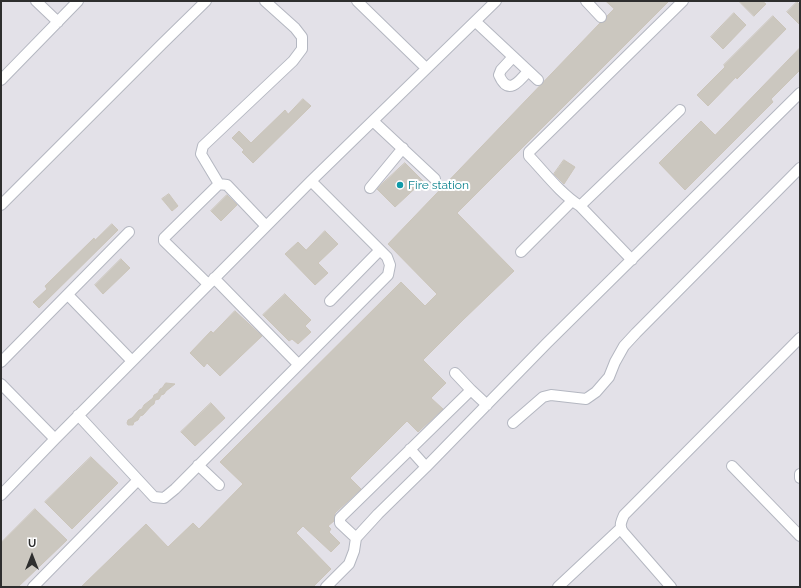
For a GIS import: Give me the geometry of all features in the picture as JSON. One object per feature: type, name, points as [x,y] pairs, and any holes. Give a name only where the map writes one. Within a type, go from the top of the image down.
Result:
[{"type":"lane","points":[[36,1],[58,22]]},
{"type":"lane","points":[[1,80],[78,1]]},
{"type":"lane","points":[[1,205],[206,1]]},
{"type":"lane","points":[[219,184],[201,154],[203,146],[293,61],[302,49],[302,37],[295,28],[265,1]]},
{"type":"lane","points":[[357,1],[426,68]]},
{"type":"lane","points":[[1,495],[78,415],[311,181],[496,1]]},
{"type":"lane","points":[[586,1],[601,17]]},
{"type":"lane","points":[[632,260],[576,203],[546,176],[529,156],[530,152],[683,1]]},
{"type":"lane","points":[[476,22],[538,80]]},
{"type":"lane","points":[[513,57],[501,70],[499,75],[502,80],[507,85],[513,86],[517,84],[528,72]]},
{"type":"lane","points":[[326,587],[349,564],[354,551],[356,538],[378,514],[547,343],[800,93]]},
{"type":"lane","points":[[521,252],[680,110]]},
{"type":"lane","points":[[373,121],[435,179]]},
{"type":"lane","points":[[370,188],[403,148]]},
{"type":"lane","points":[[513,423],[543,397],[551,395],[586,399],[596,392],[609,377],[624,346],[800,168]]},
{"type":"lane","points":[[78,415],[154,497],[164,498],[175,489],[298,364],[388,276],[390,265],[387,257],[311,181]]},
{"type":"lane","points":[[219,184],[227,185],[266,226]]},
{"type":"lane","points":[[219,184],[164,238],[164,242],[211,281],[298,364]]},
{"type":"lane","points":[[1,362],[129,232]]},
{"type":"lane","points":[[330,301],[380,250]]},
{"type":"lane","points":[[68,295],[132,361]]},
{"type":"lane","points":[[671,587],[621,528],[621,522],[626,512],[800,338]]},
{"type":"lane","points":[[455,373],[487,405]]},
{"type":"lane","points":[[1,384],[55,439]]},
{"type":"lane","points":[[356,538],[340,523],[340,518],[471,390]]},
{"type":"lane","points":[[410,449],[426,467]]},
{"type":"lane","points":[[198,465],[219,485]]},
{"type":"lane","points":[[732,466],[800,536]]},
{"type":"lane","points":[[33,587],[138,480]]},
{"type":"lane","points":[[558,587],[621,528]]},
{"type":"shaded area","points":[[1,1],[800,1],[800,587],[1,587]]},
{"type":"building","points":[[606,1],[669,1],[457,213],[514,271],[423,360],[446,383],[431,398],[443,409],[418,432],[407,421],[350,478],[361,489],[335,513],[334,521],[328,526],[331,529],[329,532],[340,543],[331,552],[303,526],[296,533],[331,569],[313,587],[81,587],[146,524],[168,547],[193,523],[199,529],[243,484],[220,462],[401,282],[425,306],[437,294],[388,244],[600,23],[606,21],[607,16],[614,9]]},
{"type":"building","points":[[739,1],[762,1],[766,4],[754,16]]},
{"type":"building","points":[[797,2],[800,5],[800,25],[787,12]]},
{"type":"building","points":[[734,13],[746,25],[723,49],[711,37]]},
{"type":"building","points":[[773,16],[786,29],[708,106],[697,95],[725,67],[724,65]]},
{"type":"building","points":[[800,48],[800,70],[771,99],[773,102],[685,190],[659,163],[701,121],[715,135]]},
{"type":"building","points":[[303,99],[311,106],[253,163],[242,152],[244,150],[232,138],[239,131],[251,143],[285,110],[288,114]]},
{"type":"building","points":[[564,160],[575,167],[564,184],[554,174]]},
{"type":"building","name":"Fire station","points":[[405,163],[423,181],[395,207],[377,189]]},
{"type":"building","points":[[169,194],[178,206],[172,211],[162,199]]},
{"type":"building","points":[[227,195],[237,205],[221,221],[211,211]]},
{"type":"building","points":[[112,224],[118,230],[39,308],[33,302],[47,289],[45,286],[94,238],[95,240]]},
{"type":"building","points":[[325,231],[338,244],[318,263],[328,273],[315,285],[285,254],[298,242],[306,250]]},
{"type":"building","points":[[121,259],[130,268],[103,294],[95,285]]},
{"type":"building","points":[[285,294],[311,320],[305,326],[311,332],[298,344],[292,339],[289,341],[263,315]]},
{"type":"building","points":[[235,311],[262,336],[220,376],[207,363],[204,367],[190,353],[211,331],[213,333]]},
{"type":"building","points":[[166,383],[175,384],[161,395],[159,399],[155,400],[154,404],[134,422],[133,425],[128,425],[128,420],[142,409],[144,405],[158,393]]},
{"type":"building","points":[[211,403],[225,418],[195,446],[181,432]]},
{"type":"building","points":[[91,457],[118,483],[72,529],[45,502]]},
{"type":"building","points":[[35,509],[67,540],[18,587],[1,587],[1,543]]},
{"type":"place","name":"Fire station","points":[[400,185]]}]
